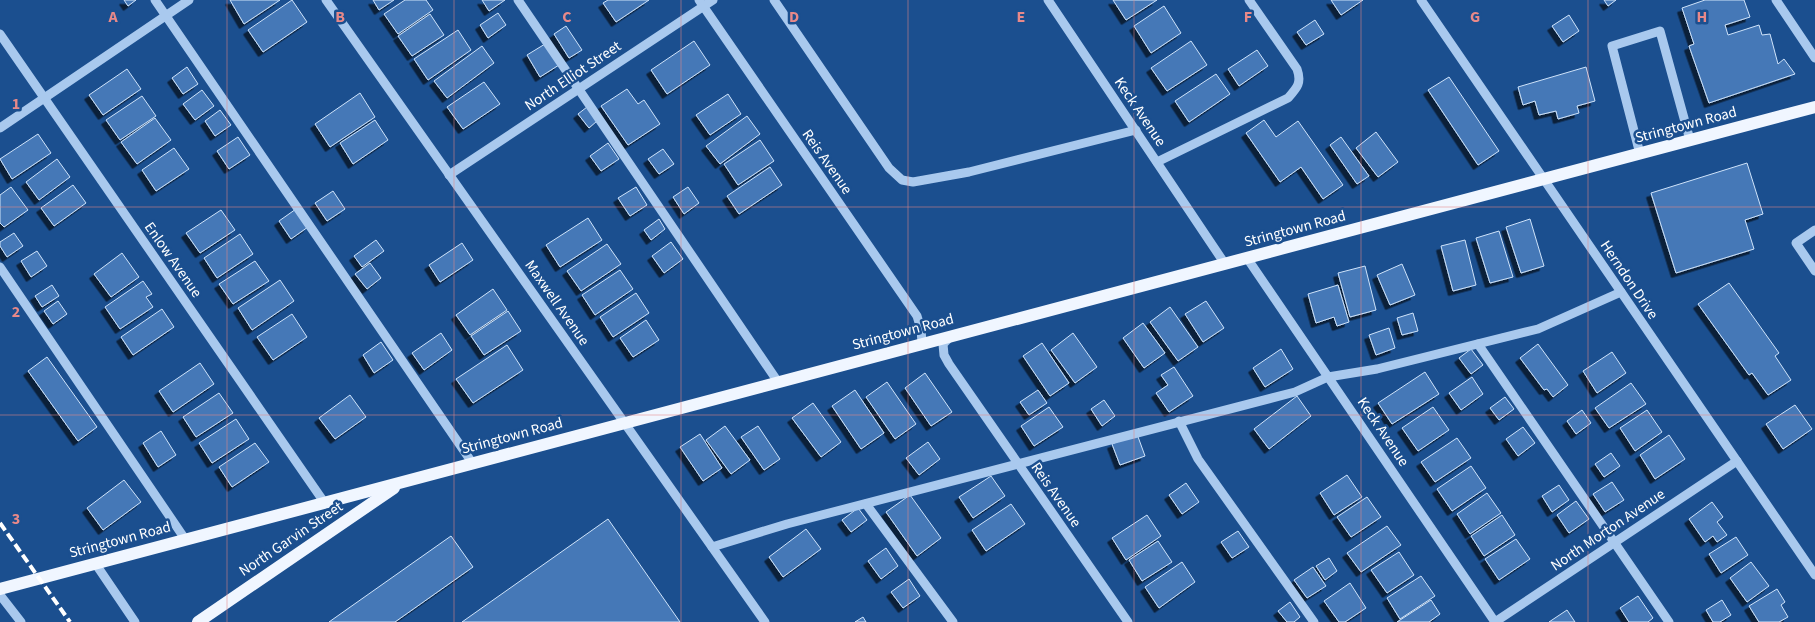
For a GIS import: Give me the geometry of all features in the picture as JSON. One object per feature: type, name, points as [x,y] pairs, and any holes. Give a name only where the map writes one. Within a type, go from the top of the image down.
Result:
[{"type":"main road","name":"Stringtown Road","points":[[0,589],[1815,107]]},
{"type":"main road","name":"North Garvin Street","points":[[198,622],[402,482]]},
{"type":"street","points":[[155,0],[473,464]]},
{"type":"street","points":[[0,128],[189,0]]},
{"type":"street","name":"Maxwell Avenue","points":[[326,0],[765,622]]},
{"type":"street","points":[[518,0],[778,382]]},
{"type":"street","name":"North Elliot Street","points":[[449,175],[578,89],[701,3],[713,0]]},
{"type":"street","points":[[774,0],[889,168],[902,180],[912,182],[969,172],[1136,130]]},
{"type":"street","name":"Keck Avenue","points":[[1048,0],[1225,264]]},
{"type":"street","points":[[1157,162],[1288,98],[1299,86],[1300,77],[1297,69],[1249,0]]},
{"type":"street","name":"Herndon Drive","points":[[1421,0],[1815,575]]},
{"type":"street","points":[[1776,0],[1815,58]]},
{"type":"street","name":"Reis Avenue","points":[[701,3],[917,316],[921,328],[922,343]]},
{"type":"street","points":[[1640,154],[1612,46],[1660,31],[1690,140]]},
{"type":"street","name":"Enlow Avenue","points":[[0,34],[324,502]]},
{"type":"street","points":[[1815,230],[1796,243],[1815,271]]},
{"type":"street","name":"Keck Avenue","points":[[1247,258],[1495,622]]},
{"type":"street","points":[[0,267],[184,539]]},
{"type":"street","points":[[712,547],[787,524],[1018,465],[1045,455],[1295,392],[1328,377],[1377,368],[1538,329],[1621,292]]},
{"type":"street","name":"Reis Avenue","points":[[954,335],[943,344],[944,355],[1128,622]]},
{"type":"street","points":[[1478,344],[1669,622]]},
{"type":"street","points":[[1179,421],[1198,459],[1314,622]]},
{"type":"street","name":"North Morton Avenue","points":[[1495,622],[1737,461]]},
{"type":"street","points":[[866,504],[953,622]]},
{"type":"street","points":[[95,563],[135,622]]},
{"type":"street","points":[[0,595],[21,622]]},
{"type":"building","points":[[124,0],[136,0],[128,6]]},
{"type":"building","points":[[230,0],[280,0],[244,24]]},
{"type":"building","points":[[292,0],[307,22],[263,52],[248,30]]},
{"type":"building","points":[[373,0],[394,0],[379,10]]},
{"type":"building","points":[[405,0],[426,0],[433,10],[398,34],[384,14]]},
{"type":"building","points":[[482,0],[505,0],[489,11]]},
{"type":"building","points":[[608,0],[649,0],[616,22],[603,3]]},
{"type":"building","points":[[1113,0],[1157,0],[1126,20]]},
{"type":"building","points":[[1331,0],[1363,0],[1341,15]]},
{"type":"building","points":[[1604,0],[1616,0],[1608,6]]},
{"type":"building","points":[[1705,0],[1744,0],[1750,17],[1725,25],[1728,35],[1759,25],[1762,35],[1770,34],[1778,64],[1784,59],[1795,74],[1709,103],[1689,46],[1694,44],[1682,8]]},
{"type":"building","points":[[1164,6],[1181,33],[1151,53],[1134,26]]},
{"type":"building","points":[[498,13],[506,25],[488,38],[480,25]]},
{"type":"building","points":[[430,14],[444,35],[412,56],[398,36]]},
{"type":"building","points":[[1569,15],[1579,31],[1563,42],[1552,26]]},
{"type":"building","points":[[1315,20],[1324,34],[1306,45],[1297,32]]},
{"type":"building","points":[[566,26],[582,50],[569,58],[554,34]]},
{"type":"building","points":[[458,30],[471,50],[428,80],[414,59]]},
{"type":"building","points":[[694,41],[710,65],[667,94],[651,70]]},
{"type":"building","points":[[1191,41],[1207,65],[1167,91],[1151,68]]},
{"type":"building","points":[[545,44],[559,65],[540,77],[527,55]]},
{"type":"building","points":[[482,46],[494,63],[447,98],[434,81]]},
{"type":"building","points":[[1257,50],[1268,66],[1239,86],[1228,69]]},
{"type":"building","points":[[187,67],[198,84],[183,94],[172,78]]},
{"type":"building","points":[[1586,67],[1595,101],[1577,106],[1579,113],[1558,119],[1556,111],[1539,115],[1535,101],[1523,105],[1518,87]]},
{"type":"building","points":[[127,69],[141,89],[103,115],[89,95]]},
{"type":"building","points":[[1216,74],[1230,94],[1189,122],[1175,101]]},
{"type":"building","points":[[1449,77],[1499,151],[1478,165],[1428,90]]},
{"type":"building","points":[[484,82],[500,104],[463,129],[447,107]]},
{"type":"building","points":[[627,89],[638,104],[644,100],[660,124],[628,145],[601,106]]},
{"type":"building","points":[[202,90],[214,106],[195,120],[183,104]]},
{"type":"building","points":[[360,93],[375,117],[330,147],[315,124]]},
{"type":"building","points":[[728,94],[741,114],[710,135],[696,115]]},
{"type":"building","points":[[142,96],[156,116],[120,140],[106,120]]},
{"type":"building","points":[[587,107],[597,121],[589,128],[578,114]]},
{"type":"building","points":[[220,110],[231,125],[215,136],[205,121]]},
{"type":"building","points":[[747,116],[760,134],[720,164],[706,146]]},
{"type":"building","points":[[155,118],[171,140],[137,164],[121,142]]},
{"type":"building","points":[[375,120],[388,140],[353,164],[340,143]]},
{"type":"building","points":[[1264,120],[1276,137],[1298,121],[1343,185],[1323,199],[1301,167],[1280,182],[1246,133]]},
{"type":"building","points":[[1376,132],[1398,162],[1378,177],[1356,148]]},
{"type":"building","points":[[38,134],[51,153],[12,179],[0,159]]},
{"type":"building","points":[[238,137],[250,155],[229,169],[217,151]]},
{"type":"building","points":[[1341,137],[1369,176],[1357,184],[1330,145]]},
{"type":"building","points":[[760,140],[774,161],[738,185],[724,164]]},
{"type":"building","points":[[608,143],[619,159],[601,171],[590,156]]},
{"type":"building","points":[[174,148],[189,169],[156,191],[142,170]]},
{"type":"building","points":[[663,149],[674,164],[659,174],[648,159]]},
{"type":"building","points":[[57,159],[70,177],[39,200],[26,182]]},
{"type":"building","points":[[1747,163],[1763,214],[1745,220],[1754,249],[1676,273],[1651,193]]},
{"type":"building","points":[[770,167],[782,185],[739,214],[727,196]]},
{"type":"building","points":[[73,185],[86,203],[54,226],[41,208]]},
{"type":"building","points":[[11,187],[28,210],[4,227],[0,223],[0,195]]},
{"type":"building","points":[[636,187],[647,205],[630,216],[618,198]]},
{"type":"building","points":[[688,187],[699,203],[684,214],[673,197]]},
{"type":"building","points":[[333,191],[345,209],[327,221],[315,203]]},
{"type":"building","points":[[296,209],[308,227],[291,239],[279,221]]},
{"type":"building","points":[[221,210],[235,230],[200,253],[186,233]]},
{"type":"building","points":[[588,218],[602,240],[560,267],[546,245]]},
{"type":"building","points":[[659,219],[665,229],[651,240],[644,230]]},
{"type":"building","points":[[1530,219],[1544,266],[1521,273],[1506,227]]},
{"type":"building","points":[[1499,231],[1513,277],[1490,283],[1476,238]]},
{"type":"building","points":[[14,233],[23,246],[7,257],[0,246],[0,242]]},
{"type":"building","points":[[240,234],[253,254],[217,278],[204,258]]},
{"type":"building","points":[[376,240],[384,251],[362,267],[354,256]]},
{"type":"building","points":[[1465,240],[1476,285],[1453,291],[1441,246]]},
{"type":"building","points":[[671,242],[683,259],[664,273],[652,256]]},
{"type":"building","points":[[462,243],[473,260],[440,282],[429,265]]},
{"type":"building","points":[[607,244],[621,264],[581,291],[567,271]]},
{"type":"building","points":[[37,251],[47,266],[31,277],[21,261]]},
{"type":"building","points":[[122,253],[139,277],[111,297],[94,274]]},
{"type":"building","points":[[255,261],[269,281],[233,304],[219,284]]},
{"type":"building","points":[[370,263],[381,278],[367,289],[355,274]]},
{"type":"building","points":[[1402,264],[1415,295],[1390,305],[1377,275]]},
{"type":"building","points":[[1365,266],[1376,310],[1350,317],[1338,273]]},
{"type":"building","points":[[620,270],[633,289],[595,315],[582,295]]},
{"type":"building","points":[[280,280],[294,301],[252,330],[238,308]]},
{"type":"building","points":[[143,281],[152,294],[146,297],[153,307],[120,329],[105,307]]},
{"type":"building","points":[[1729,283],[1779,353],[1775,356],[1791,380],[1768,395],[1752,373],[1749,375],[1698,304]]},
{"type":"building","points":[[52,285],[59,296],[42,307],[35,296]]},
{"type":"building","points":[[1338,285],[1349,322],[1337,326],[1334,317],[1316,323],[1308,294]]},
{"type":"building","points":[[493,289],[507,310],[470,335],[456,315]]},
{"type":"building","points":[[636,293],[649,313],[613,337],[600,317]]},
{"type":"building","points":[[58,301],[67,314],[53,324],[44,311]]},
{"type":"building","points":[[1206,301],[1224,328],[1203,342],[1185,314]]},
{"type":"building","points":[[1170,307],[1198,347],[1178,361],[1150,322]]},
{"type":"building","points":[[162,309],[174,327],[133,355],[121,337]]},
{"type":"building","points":[[508,311],[521,331],[484,355],[471,336]]},
{"type":"building","points":[[1413,313],[1418,331],[1402,335],[1397,318]]},
{"type":"building","points":[[292,314],[307,337],[273,360],[257,337]]},
{"type":"building","points":[[646,320],[659,340],[633,357],[620,338]]},
{"type":"building","points":[[1143,323],[1165,353],[1144,368],[1123,338]]},
{"type":"building","points":[[1389,328],[1395,348],[1376,355],[1369,335]]},
{"type":"building","points":[[441,333],[452,350],[424,370],[412,353]]},
{"type":"building","points":[[1073,333],[1097,367],[1075,383],[1051,350]]},
{"type":"building","points":[[381,342],[393,360],[374,373],[363,355]]},
{"type":"building","points":[[1042,343],[1069,383],[1050,396],[1023,356]]},
{"type":"building","points":[[1538,344],[1568,385],[1553,397],[1547,389],[1544,390],[1520,358]]},
{"type":"building","points":[[507,345],[523,370],[473,403],[456,379]]},
{"type":"building","points":[[1281,349],[1293,369],[1265,387],[1253,368]]},
{"type":"building","points":[[1471,349],[1483,365],[1471,374],[1459,358]]},
{"type":"building","points":[[1612,352],[1626,373],[1597,393],[1583,371]]},
{"type":"building","points":[[47,357],[97,427],[78,441],[28,371]]},
{"type":"building","points":[[200,363],[214,384],[173,412],[159,391]]},
{"type":"building","points":[[1174,367],[1193,396],[1169,412],[1156,393],[1168,385],[1161,375]]},
{"type":"building","points":[[1425,372],[1439,394],[1392,424],[1378,403]]},
{"type":"building","points":[[925,373],[952,412],[931,426],[905,388]]},
{"type":"building","points":[[1472,377],[1483,394],[1461,410],[1449,393]]},
{"type":"building","points":[[887,382],[916,424],[895,439],[866,397]]},
{"type":"building","points":[[1631,383],[1646,404],[1609,428],[1595,408]]},
{"type":"building","points":[[855,390],[884,433],[861,449],[832,406]]},
{"type":"building","points":[[1038,390],[1047,403],[1029,415],[1020,402]]},
{"type":"building","points":[[219,393],[233,413],[196,437],[183,417]]},
{"type":"building","points":[[350,395],[366,417],[335,439],[319,418]]},
{"type":"building","points":[[1297,396],[1311,416],[1269,449],[1254,429]]},
{"type":"building","points":[[1505,397],[1514,409],[1499,420],[1490,408]]},
{"type":"building","points":[[1104,400],[1115,416],[1102,426],[1091,409]]},
{"type":"building","points":[[813,403],[841,442],[821,457],[792,418]]},
{"type":"building","points":[[1795,405],[1812,429],[1783,449],[1766,424]]},
{"type":"building","points":[[1049,407],[1063,427],[1034,446],[1021,426]]},
{"type":"building","points":[[1433,407],[1449,430],[1418,451],[1402,428]]},
{"type":"building","points":[[1582,410],[1591,423],[1576,434],[1567,421]]},
{"type":"building","points":[[1647,410],[1662,432],[1635,451],[1620,428]]},
{"type":"building","points":[[236,419],[249,439],[212,463],[199,443]]},
{"type":"building","points":[[725,426],[750,460],[731,474],[706,440]]},
{"type":"building","points":[[758,426],[780,459],[764,470],[741,437]]},
{"type":"building","points":[[1523,427],[1535,443],[1518,456],[1506,439]]},
{"type":"building","points":[[161,431],[176,455],[158,467],[143,443]]},
{"type":"building","points":[[700,434],[722,468],[703,481],[680,447]]},
{"type":"building","points":[[1137,434],[1145,456],[1120,465],[1112,444]]},
{"type":"building","points":[[1669,435],[1685,459],[1655,479],[1640,455]]},
{"type":"building","points":[[1457,438],[1471,458],[1435,482],[1421,462]]},
{"type":"building","points":[[928,442],[940,459],[919,475],[906,458]]},
{"type":"building","points":[[255,443],[269,462],[232,487],[219,467]]},
{"type":"building","points":[[1611,453],[1620,466],[1604,477],[1595,464]]},
{"type":"building","points":[[1471,466],[1486,488],[1452,511],[1437,489]]},
{"type":"building","points":[[1347,475],[1362,497],[1334,515],[1320,493]]},
{"type":"building","points":[[991,476],[1005,496],[973,518],[959,497]]},
{"type":"building","points":[[124,480],[141,502],[103,530],[87,508]]},
{"type":"building","points":[[1612,482],[1624,500],[1605,512],[1593,494]]},
{"type":"building","points":[[1186,483],[1199,502],[1182,514],[1169,495]]},
{"type":"building","points":[[1559,485],[1569,500],[1552,512],[1542,496]]},
{"type":"building","points":[[1487,493],[1501,513],[1470,534],[1457,514]]},
{"type":"building","points":[[910,495],[941,538],[917,556],[886,512]]},
{"type":"building","points":[[1367,497],[1381,517],[1351,537],[1337,517]]},
{"type":"building","points":[[1576,501],[1589,519],[1569,533],[1557,515]]},
{"type":"building","points":[[1712,502],[1723,517],[1717,522],[1727,535],[1717,542],[1713,536],[1705,542],[1689,519]]},
{"type":"building","points":[[1011,504],[1025,524],[986,551],[972,530]]},
{"type":"building","points":[[858,508],[867,520],[851,532],[842,520]]},
{"type":"building","points":[[1147,515],[1161,536],[1126,560],[1112,538]]},
{"type":"building","points":[[1502,515],[1515,535],[1484,556],[1471,536]]},
{"type":"building","points":[[608,519],[680,622],[462,622]]},
{"type":"building","points":[[1387,526],[1401,545],[1361,572],[1347,553]]},
{"type":"building","points":[[806,529],[821,549],[783,577],[769,557]]},
{"type":"building","points":[[1238,531],[1249,547],[1232,558],[1221,542]]},
{"type":"building","points":[[451,536],[473,567],[395,622],[329,622]]},
{"type":"building","points":[[1736,537],[1748,555],[1721,573],[1709,554]]},
{"type":"building","points":[[1516,539],[1530,559],[1499,580],[1485,559]]},
{"type":"building","points":[[1158,541],[1172,562],[1142,581],[1129,560]]},
{"type":"building","points":[[886,548],[898,566],[881,579],[868,561]]},
{"type":"building","points":[[1399,552],[1414,575],[1387,593],[1371,570]]},
{"type":"building","points":[[1329,558],[1337,571],[1325,580],[1316,566]]},
{"type":"building","points":[[1182,562],[1195,582],[1159,608],[1145,587]]},
{"type":"building","points":[[1751,562],[1769,586],[1747,602],[1730,578]]},
{"type":"building","points":[[1313,567],[1326,586],[1307,598],[1294,580]]},
{"type":"building","points":[[1421,576],[1435,596],[1400,619],[1387,598]]},
{"type":"building","points":[[909,579],[920,596],[903,608],[891,592]]},
{"type":"building","points":[[1350,583],[1366,608],[1345,622],[1339,622],[1324,601]]},
{"type":"building","points":[[1777,589],[1785,602],[1781,605],[1788,617],[1779,622],[1759,622],[1749,606]]},
{"type":"building","points":[[1638,596],[1653,618],[1648,622],[1629,622],[1620,608]]},
{"type":"building","points":[[1431,600],[1440,614],[1429,622],[1397,622]]},
{"type":"building","points":[[1722,600],[1731,615],[1720,622],[1713,622],[1706,610]]},
{"type":"building","points":[[1290,602],[1300,617],[1294,622],[1287,622],[1278,611]]},
{"type":"building","points":[[1567,610],[1575,622],[1549,622]]},
{"type":"building","points":[[863,617],[866,622],[855,622]]},
{"type":"railway","points":[[0,523],[70,622]]}]
